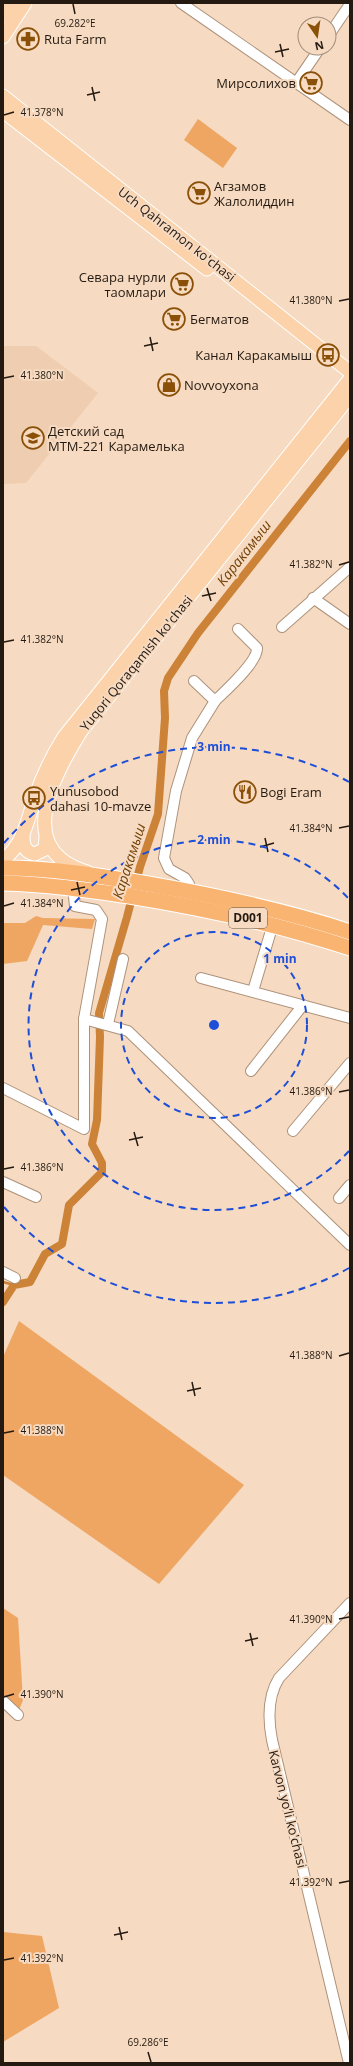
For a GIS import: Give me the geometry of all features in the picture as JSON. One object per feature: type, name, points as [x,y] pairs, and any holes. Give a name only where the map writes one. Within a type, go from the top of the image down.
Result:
[{"type":"highway","name":"D001","points":[[3,868],[98,875],[189,891],[286,912],[350,932]]},
{"type":"highway","name":"D001","points":[[3,883],[73,888],[226,913],[273,924],[350,948]]},
{"type":"main road","points":[[3,16],[12,3]]},
{"type":"main road","points":[[3,37],[25,3]]},
{"type":"main road","name":"Uch Qahramon ko'chasi","points":[[3,96],[60,149]]},
{"type":"main road","name":"Uch Qahramon ko'chasi","points":[[3,111],[60,149],[350,378]]},
{"type":"main road","name":"Yuqori Qoraqamish ko'chasi","points":[[3,860],[14,850],[23,834],[41,783],[64,737],[350,378]]},
{"type":"main road","name":"Yuqori Qoraqamish ko'chasi","points":[[46,837],[44,819],[48,797],[64,759],[81,731],[350,396]]},
{"type":"main road","points":[[23,834],[25,848],[35,854],[46,849],[46,837]]},
{"type":"main road","points":[[46,837],[53,848],[65,861],[81,870],[98,875]]},
{"type":"street","points":[[181,3],[350,120]]},
{"type":"street","points":[[337,23],[350,4]]},
{"type":"street","points":[[296,83],[315,56]]},
{"type":"street","points":[[282,627],[313,598],[350,567]]},
{"type":"street","points":[[313,598],[350,624]]},
{"type":"street","points":[[189,891],[189,884],[185,878],[169,869],[164,858],[176,791],[192,738],[215,701],[247,668],[257,653],[257,648],[238,629]]},
{"type":"street","points":[[194,682],[215,701]]},
{"type":"street","points":[[3,1088],[84,1128],[84,1018],[102,919],[96,910],[75,906],[73,888]]},
{"type":"street","points":[[253,991],[273,924]]},
{"type":"street","points":[[108,1024],[124,959]]},
{"type":"street","points":[[201,978],[350,1018]]},
{"type":"street","points":[[251,1072],[302,1005]]},
{"type":"street","points":[[84,1018],[128,1031],[350,1245]]},
{"type":"street","points":[[292,1131],[350,1063]]},
{"type":"street","points":[[3,1182],[36,1197]]},
{"type":"street","points":[[339,1198],[350,1185]]},
{"type":"street","points":[[3,1272],[15,1278]]},
{"type":"street","name":"Karvon yo‘li ko'chasi","points":[[349,2063],[272,1740],[269,1710],[272,1692],[279,1678],[350,1603]]},
{"type":"street","points":[[3,1702],[18,1715]]},
{"type":"shaded area","points":[[198,119],[237,148],[223,168],[184,140]]},
{"type":"shaded area","name":"Детский сад МТМ-221 Карамелька","points":[[3,346],[36,346],[98,393],[26,483],[3,484]]},
{"type":"shaded area","points":[[36,916],[43,918],[95,919],[92,929],[43,925],[27,961],[3,964],[3,923],[25,923]]},
{"type":"shaded area","points":[[19,1321],[244,1485],[159,1584],[3,1475],[3,1357]]},
{"type":"shaded area","points":[[3,1608],[18,1618],[23,1700],[19,1710],[3,1695]]},
{"type":"shaded area","points":[[3,1932],[42,1936],[59,2008],[3,2042]]},
{"type":"waterway","name":"Каракамыш","points":[[3,1302],[14,1285],[30,1282],[45,1254],[62,1244],[69,1205],[102,1172],[102,1163],[92,1144],[97,1120],[100,1037],[99,1013],[140,867],[158,814],[165,718],[164,691],[168,678],[198,633],[350,441]]},
{"type":"waterway","points":[[3,1282],[14,1285]]},
{"type":"place","name":"Ruta Farm","points":[[28,39]]},
{"type":"place","name":"Мирсолихов","points":[[311,83]]},
{"type":"place","name":"Агзамов Жалолиддин","points":[[199,193]]},
{"type":"place","name":"Севара нурли таомлари","points":[[182,284]]},
{"type":"place","name":"Бегматов","points":[[174,319]]},
{"type":"place","name":"Канал Каракамыш","points":[[328,355]]},
{"type":"place","name":"Novvoyxona","points":[[169,385]]},
{"type":"place","name":"Детский сад МТМ-221 Карамелька","points":[[33,438]]},
{"type":"place","name":"Bogi Eram","points":[[245,792]]},
{"type":"place","name":"Yunusobod dahasi 10-mavze","points":[[34,798]]}]
